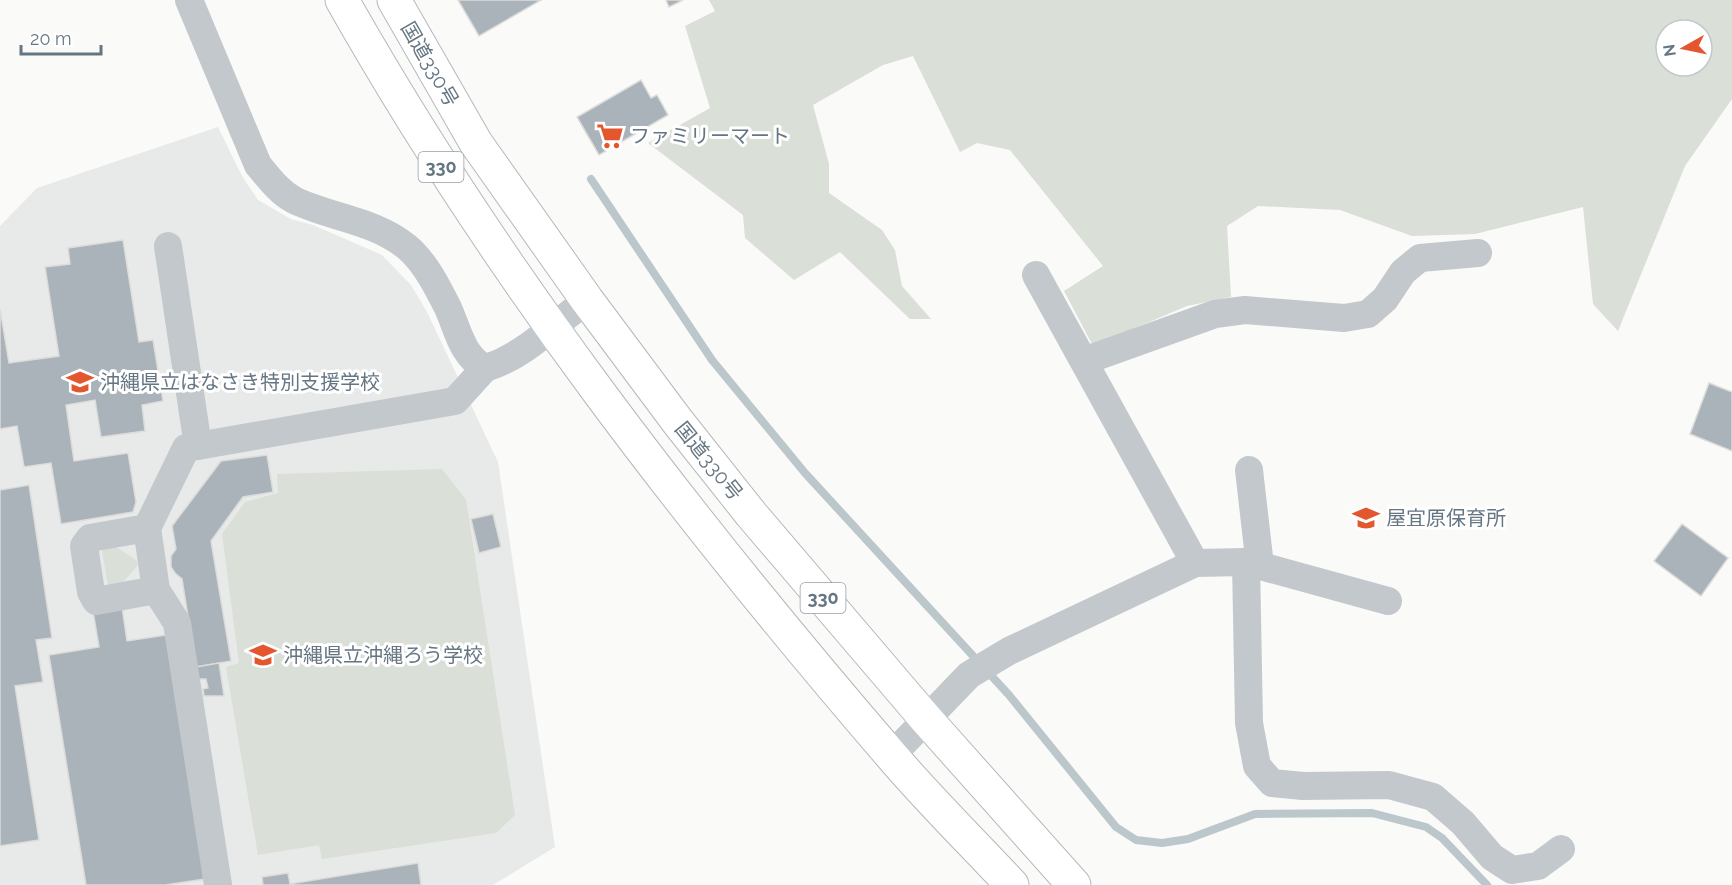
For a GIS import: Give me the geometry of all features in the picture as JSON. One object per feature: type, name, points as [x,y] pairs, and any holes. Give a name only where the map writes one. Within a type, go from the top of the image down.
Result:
[{"type":"highway","name":"330","points":[[342,0],[380,68],[442,168],[551,327],[711,538],[891,756],[1012,885]]},
{"type":"highway","name":"国道330号","points":[[394,0],[476,143],[587,300],[678,422],[751,514],[926,719],[1074,885]]},
{"type":"street","points":[[189,0],[258,165],[266,176],[293,199],[381,231],[408,248],[427,270],[447,307],[464,349],[475,363],[485,368]]},
{"type":"street","points":[[168,246],[198,446]]},
{"type":"street","points":[[1084,361],[1215,314],[1245,310],[1344,318],[1368,314],[1385,299],[1402,272],[1420,258],[1478,253]]},
{"type":"street","points":[[1036,275],[1195,562]]},
{"type":"street","points":[[218,885],[177,623],[156,590],[147,528],[186,448],[455,401],[485,368],[497,365],[526,347],[587,300]]},
{"type":"street","points":[[1249,470],[1253,564],[1249,723],[1257,766],[1272,783],[1303,786],[1389,785],[1433,796],[1462,823],[1492,857],[1512,870],[1538,866],[1561,849]]},
{"type":"street","points":[[147,528],[90,538],[84,546],[91,592],[96,601],[156,590]]},
{"type":"street","points":[[891,756],[969,675],[999,657],[1195,562],[1253,564],[1388,601]]},
{"type":"shaded area","points":[[709,0],[1732,0],[1732,99],[1685,166],[1618,331],[1593,304],[1583,207],[1475,234],[1412,236],[1340,210],[1258,206],[1227,226],[1231,297],[1187,306],[1093,346],[1064,291],[1103,266],[1010,150],[977,143],[960,152],[913,56],[883,65],[813,105],[829,164],[829,193],[882,230],[895,250],[902,286],[931,319],[910,319],[840,252],[794,280],[745,238],[743,215],[648,143],[710,108],[685,26],[715,11]]},
{"type":"shaded area","name":"沖縄県立沖縄ろう学校","points":[[218,127],[242,176],[258,200],[291,219],[313,225],[382,255],[411,285],[427,312],[498,462],[555,847],[493,885],[0,885],[0,226],[37,188]]},
{"type":"shaded area","points":[[442,469],[466,500],[515,815],[496,833],[322,859],[319,845],[258,855],[226,667],[239,663],[222,534],[245,502],[278,493],[277,474]]},
{"type":"shaded area","points":[[113,545],[136,560],[138,565],[118,588],[108,586],[102,551]]},
{"type":"building","points":[[458,0],[541,0],[479,36]]},
{"type":"building","points":[[666,0],[683,0],[669,7]]},
{"type":"building","name":"ファミリーマート","points":[[641,80],[651,98],[657,95],[668,115],[599,155],[577,117]]},
{"type":"building","name":"沖縄県立はなさき特別支援学校","points":[[123,240],[139,342],[153,340],[163,401],[142,405],[145,431],[101,437],[95,400],[66,405],[74,461],[128,453],[136,502],[133,512],[61,524],[51,463],[24,467],[17,426],[0,429],[0,309],[9,363],[59,356],[45,267],[70,264],[68,248]]},
{"type":"building","points":[[1709,383],[1732,392],[1732,451],[1690,434]]},
{"type":"building","points":[[267,455],[273,492],[243,497],[211,541],[231,661],[196,667],[182,579],[171,567],[171,556],[176,549],[172,526],[221,461]]},
{"type":"building","points":[[29,485],[52,638],[36,640],[43,682],[15,686],[39,840],[0,846],[0,490]]},
{"type":"building","points":[[493,514],[501,547],[479,553],[471,519]]},
{"type":"building","points":[[1682,524],[1728,558],[1701,596],[1654,561]]},
{"type":"building","points":[[122,607],[127,641],[166,635],[205,879],[165,885],[86,885],[49,655],[99,647],[93,611]]},
{"type":"building","points":[[219,663],[224,696],[204,696],[203,689],[208,688],[206,679],[198,679],[196,667]]},
{"type":"building","points":[[418,863],[421,885],[263,885],[262,877],[288,873],[290,884]]},
{"type":"waterway","points":[[591,179],[712,360],[805,473],[1009,695],[1116,827],[1136,840],[1162,843],[1188,839],[1255,814],[1372,813],[1426,827],[1442,838],[1487,885]]},
{"type":"place","name":"ファミリーマート","points":[[610,136]]},
{"type":"place","name":"沖縄県立はなさき特別支援学校","points":[[80,382]]},
{"type":"place","name":"屋宜原保育所","points":[[1366,518]]},
{"type":"place","name":"沖縄県立沖縄ろう学校","points":[[263,655]]}]
